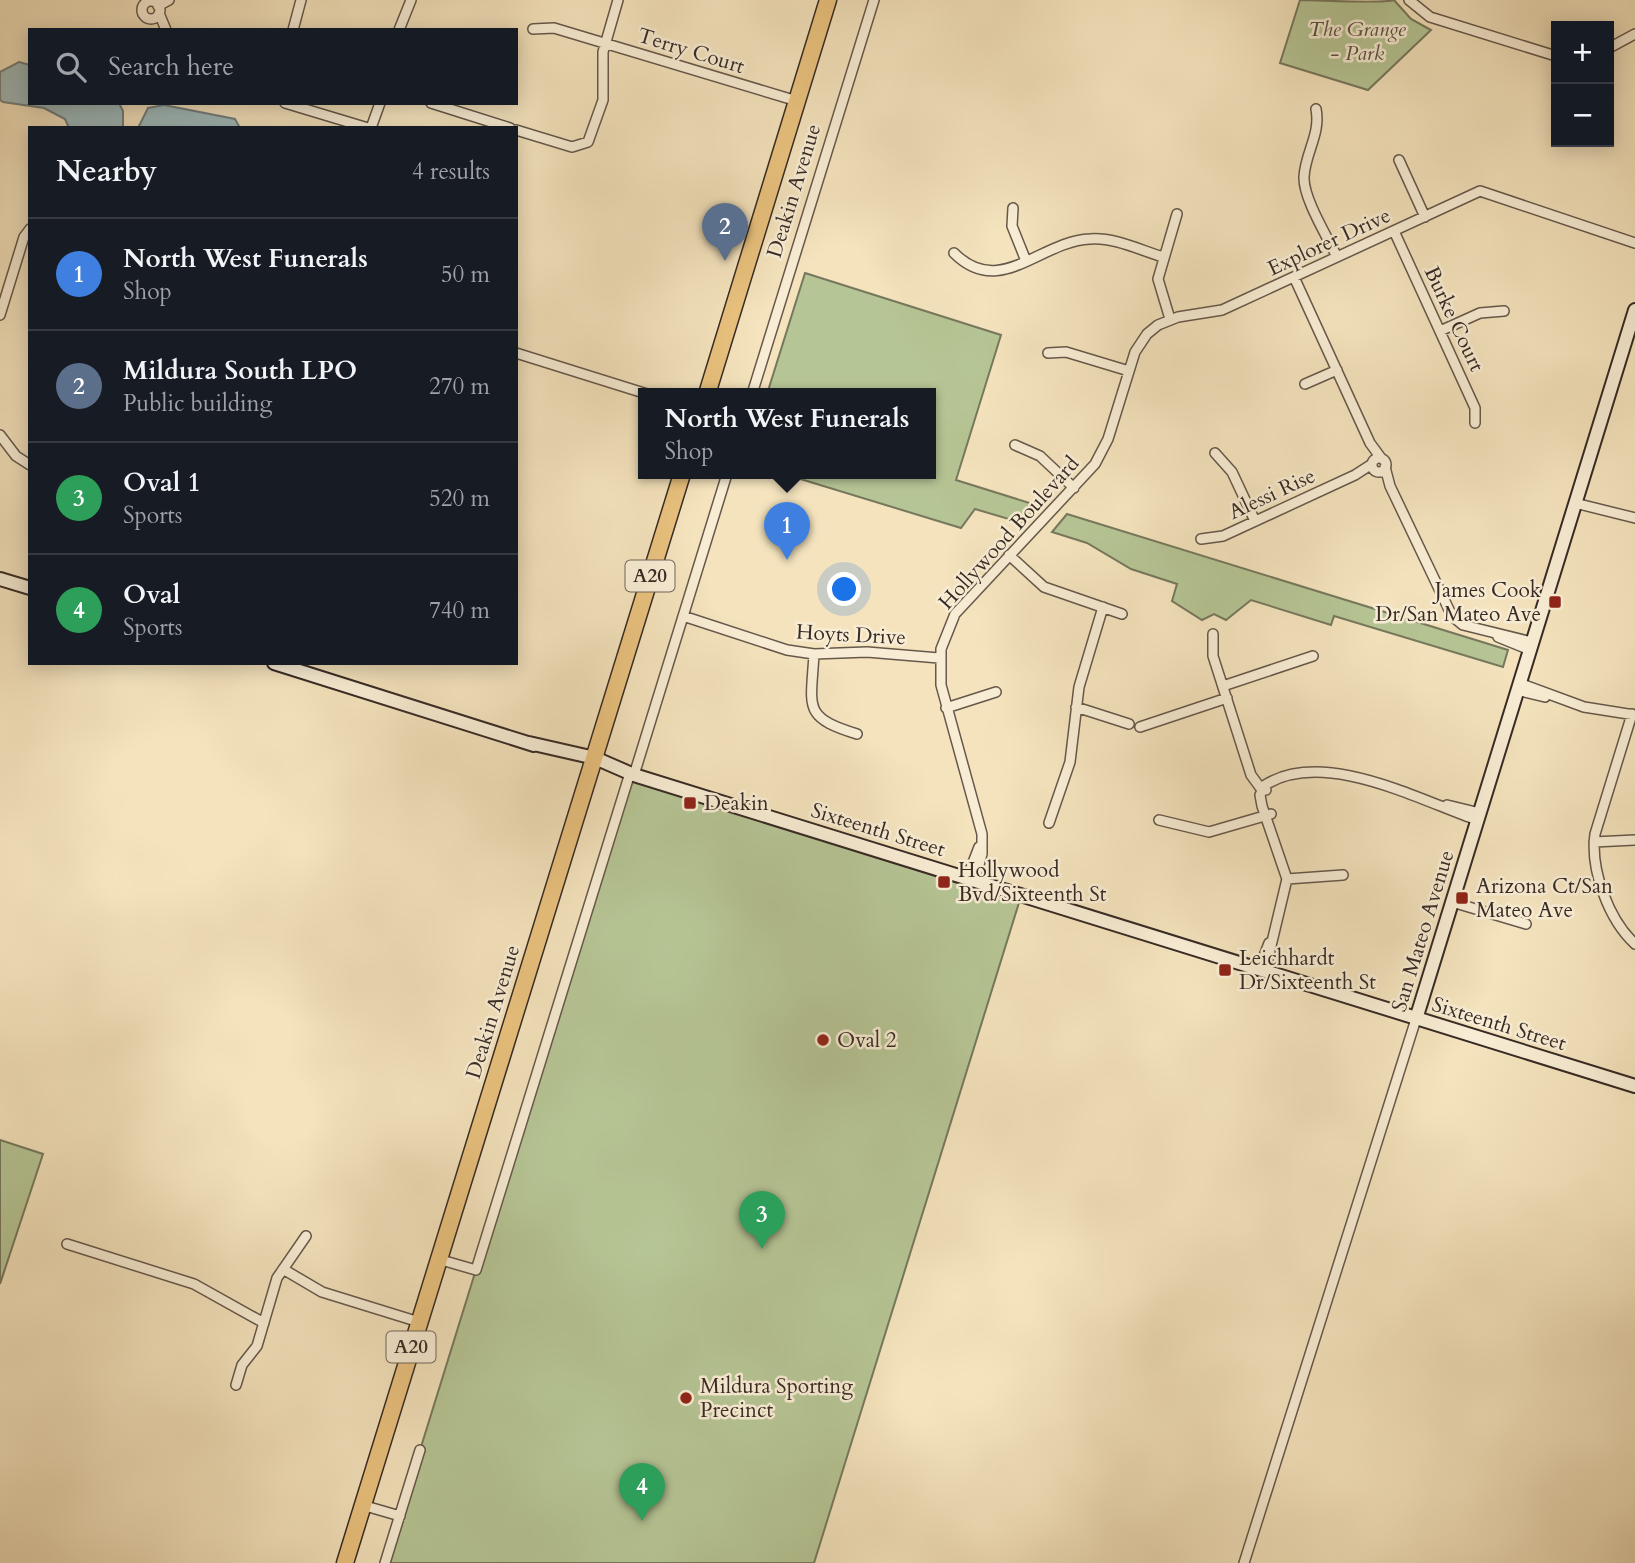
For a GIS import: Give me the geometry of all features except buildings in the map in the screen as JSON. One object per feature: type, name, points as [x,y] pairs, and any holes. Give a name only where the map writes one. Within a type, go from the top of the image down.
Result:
[{"type":"highway","name":"Deakin Avenue","points":[[709,388],[828,0]]},
{"type":"highway","name":"Deakin Avenue","points":[[345,1563],[680,479]]},
{"type":"street","points":[[161,28],[143,15],[141,5],[155,5],[169,0]]},
{"type":"street","points":[[294,28],[301,0]]},
{"type":"street","points":[[400,28],[411,0]]},
{"type":"street","points":[[518,131],[572,147],[588,142],[604,94],[605,42],[618,0]]},
{"type":"street","name":"Deakin Avenue","points":[[754,388],[874,0]]},
{"type":"street","points":[[1409,0],[1430,18],[1551,54]]},
{"type":"street","points":[[150,19],[155,5]]},
{"type":"street","points":[[155,5],[162,28]]},
{"type":"street","name":"Terry Court","points":[[533,29],[554,28],[605,42],[797,102]]},
{"type":"street","points":[[1614,45],[1635,34]]},
{"type":"street","points":[[292,105],[363,126]]},
{"type":"street","points":[[437,105],[504,126]]},
{"type":"street","points":[[371,126],[377,107]]},
{"type":"street","points":[[1316,109],[1317,131],[1305,170],[1305,184],[1337,257]]},
{"type":"street","points":[[1399,160],[1425,217]]},
{"type":"street","name":"Explorer Drive","points":[[1222,310],[1451,205],[1481,197],[1507,200],[1613,233],[1635,237]]},
{"type":"street","points":[[1013,208],[1012,226],[1026,261]]},
{"type":"street","points":[[1171,319],[1159,286],[1163,257],[1177,214]]},
{"type":"street","name":"Burke Court","points":[[1394,231],[1475,408],[1475,423]]},
{"type":"street","points":[[0,315],[28,232]]},
{"type":"street","name":"Explorer Drive","points":[[1613,233],[1635,243]]},
{"type":"street","points":[[954,253],[970,266],[986,272],[1003,271],[1075,241],[1091,239],[1111,241],[1163,257]]},
{"type":"street","points":[[1294,277],[1378,465],[1448,612],[1463,625],[1531,646]]},
{"type":"street","name":"Hollywood Boulevard","points":[[971,879],[982,839],[946,708],[939,658],[955,614],[1074,488],[1102,452],[1138,346],[1147,334],[1171,319],[1222,310]]},
{"type":"street","name":"San Mateo Avenue","points":[[1244,1563],[1416,1019],[1635,310]]},
{"type":"street","points":[[1440,331],[1480,313],[1504,311]]},
{"type":"street","points":[[1048,353],[1066,352],[1129,370]]},
{"type":"street","points":[[518,354],[638,391]]},
{"type":"street","points":[[1305,384],[1337,370]]},
{"type":"street","points":[[0,435],[16,456],[28,464]]},
{"type":"street","points":[[1015,445],[1040,456],[1074,488]]},
{"type":"street","points":[[1215,453],[1232,472],[1255,521]]},
{"type":"street","name":"Alessi Rise","points":[[1200,539],[1223,536],[1378,465]]},
{"type":"street","points":[[439,1259],[476,1269],[725,479]]},
{"type":"street","points":[[1575,503],[1635,518]]},
{"type":"street","points":[[1009,555],[1044,587],[1122,614]]},
{"type":"street","points":[[0,579],[28,587]]},
{"type":"street","points":[[1049,823],[1070,762],[1080,680],[1103,607]]},
{"type":"street","name":"Hoyts Drive","points":[[683,616],[787,650],[814,654],[867,652],[939,658]]},
{"type":"street","points":[[1213,634],[1213,656],[1250,768],[1265,788],[1268,815],[1287,878],[1262,970]]},
{"type":"street","points":[[814,654],[813,704],[817,716],[828,725],[857,734]]},
{"type":"street","points":[[1223,686],[1312,656]]},
{"type":"street","name":"Sixteenth Street","points":[[280,665],[1635,1086]]},
{"type":"street","points":[[1518,686],[1592,709],[1634,715],[1594,842],[1595,860],[1611,908],[1620,927],[1635,944]]},
{"type":"street","points":[[946,708],[996,692]]},
{"type":"street","points":[[1140,727],[1227,698]]},
{"type":"street","points":[[1076,707],[1129,724]]},
{"type":"street","points":[[1265,788],[1300,774],[1340,773],[1479,816]]},
{"type":"street","points":[[1158,820],[1209,832],[1268,815]]},
{"type":"street","points":[[1594,842],[1635,840]]},
{"type":"street","points":[[1287,878],[1343,875]]},
{"type":"street","points":[[1452,902],[1526,924]]},
{"type":"street","points":[[236,1385],[242,1365],[257,1346],[277,1278],[306,1236]]},
{"type":"street","points":[[67,1244],[194,1284],[264,1323]]},
{"type":"street","points":[[283,1269],[322,1292],[419,1322]]},
{"type":"street","points":[[385,1563],[420,1450]]},
{"type":"street","points":[[362,1506],[400,1516]]},
{"type":"green space","name":"The Grange - Park","points":[[1300,0],[1394,0],[1411,19],[1431,30],[1368,90],[1280,63]]},
{"type":"green space","points":[[805,273],[1001,335],[956,480],[1039,506],[1022,523],[975,509],[961,528],[800,479],[936,479],[936,388],[769,388]]},
{"type":"green space","points":[[1067,514],[1508,650],[1503,667],[1334,616],[1331,625],[1251,600],[1226,620],[1214,614],[1202,620],[1172,601],[1177,584],[1131,569],[1087,543],[1052,532]]},
{"type":"green space","points":[[630,773],[1022,893],[814,1563],[385,1563]]},
{"type":"green space","points":[[0,1140],[43,1154],[0,1284]]},
{"type":"water","points":[[19,62],[28,64],[28,105],[120,105],[123,111],[123,126],[68,126],[65,119],[44,108],[3,102],[0,100],[0,72]]},
{"type":"water","points":[[164,105],[235,119],[239,126],[139,126],[148,108]]},
{"type":"place","name":"Mildura South LPO","points":[[725,261]]},
{"type":"place","name":"North West Funerals","points":[[787,560]]},
{"type":"place","name":"James Cook Dr/San Mateo Ave","points":[[1555,602]]},
{"type":"place","name":"Deakin","points":[[690,803]]},
{"type":"place","name":"Hollywood Bvd/Sixteenth St","points":[[944,882]]},
{"type":"place","name":"Arizona Ct/San Mateo Ave","points":[[1462,898]]},
{"type":"place","name":"Leichhardt Dr/Sixteenth St","points":[[1225,970]]},
{"type":"place","name":"Oval 2","points":[[823,1040]]},
{"type":"place","name":"Oval 1","points":[[762,1249]]},
{"type":"place","name":"Mildura Sporting Precinct","points":[[686,1398]]},
{"type":"place","name":"Oval","points":[[642,1521]]}]
